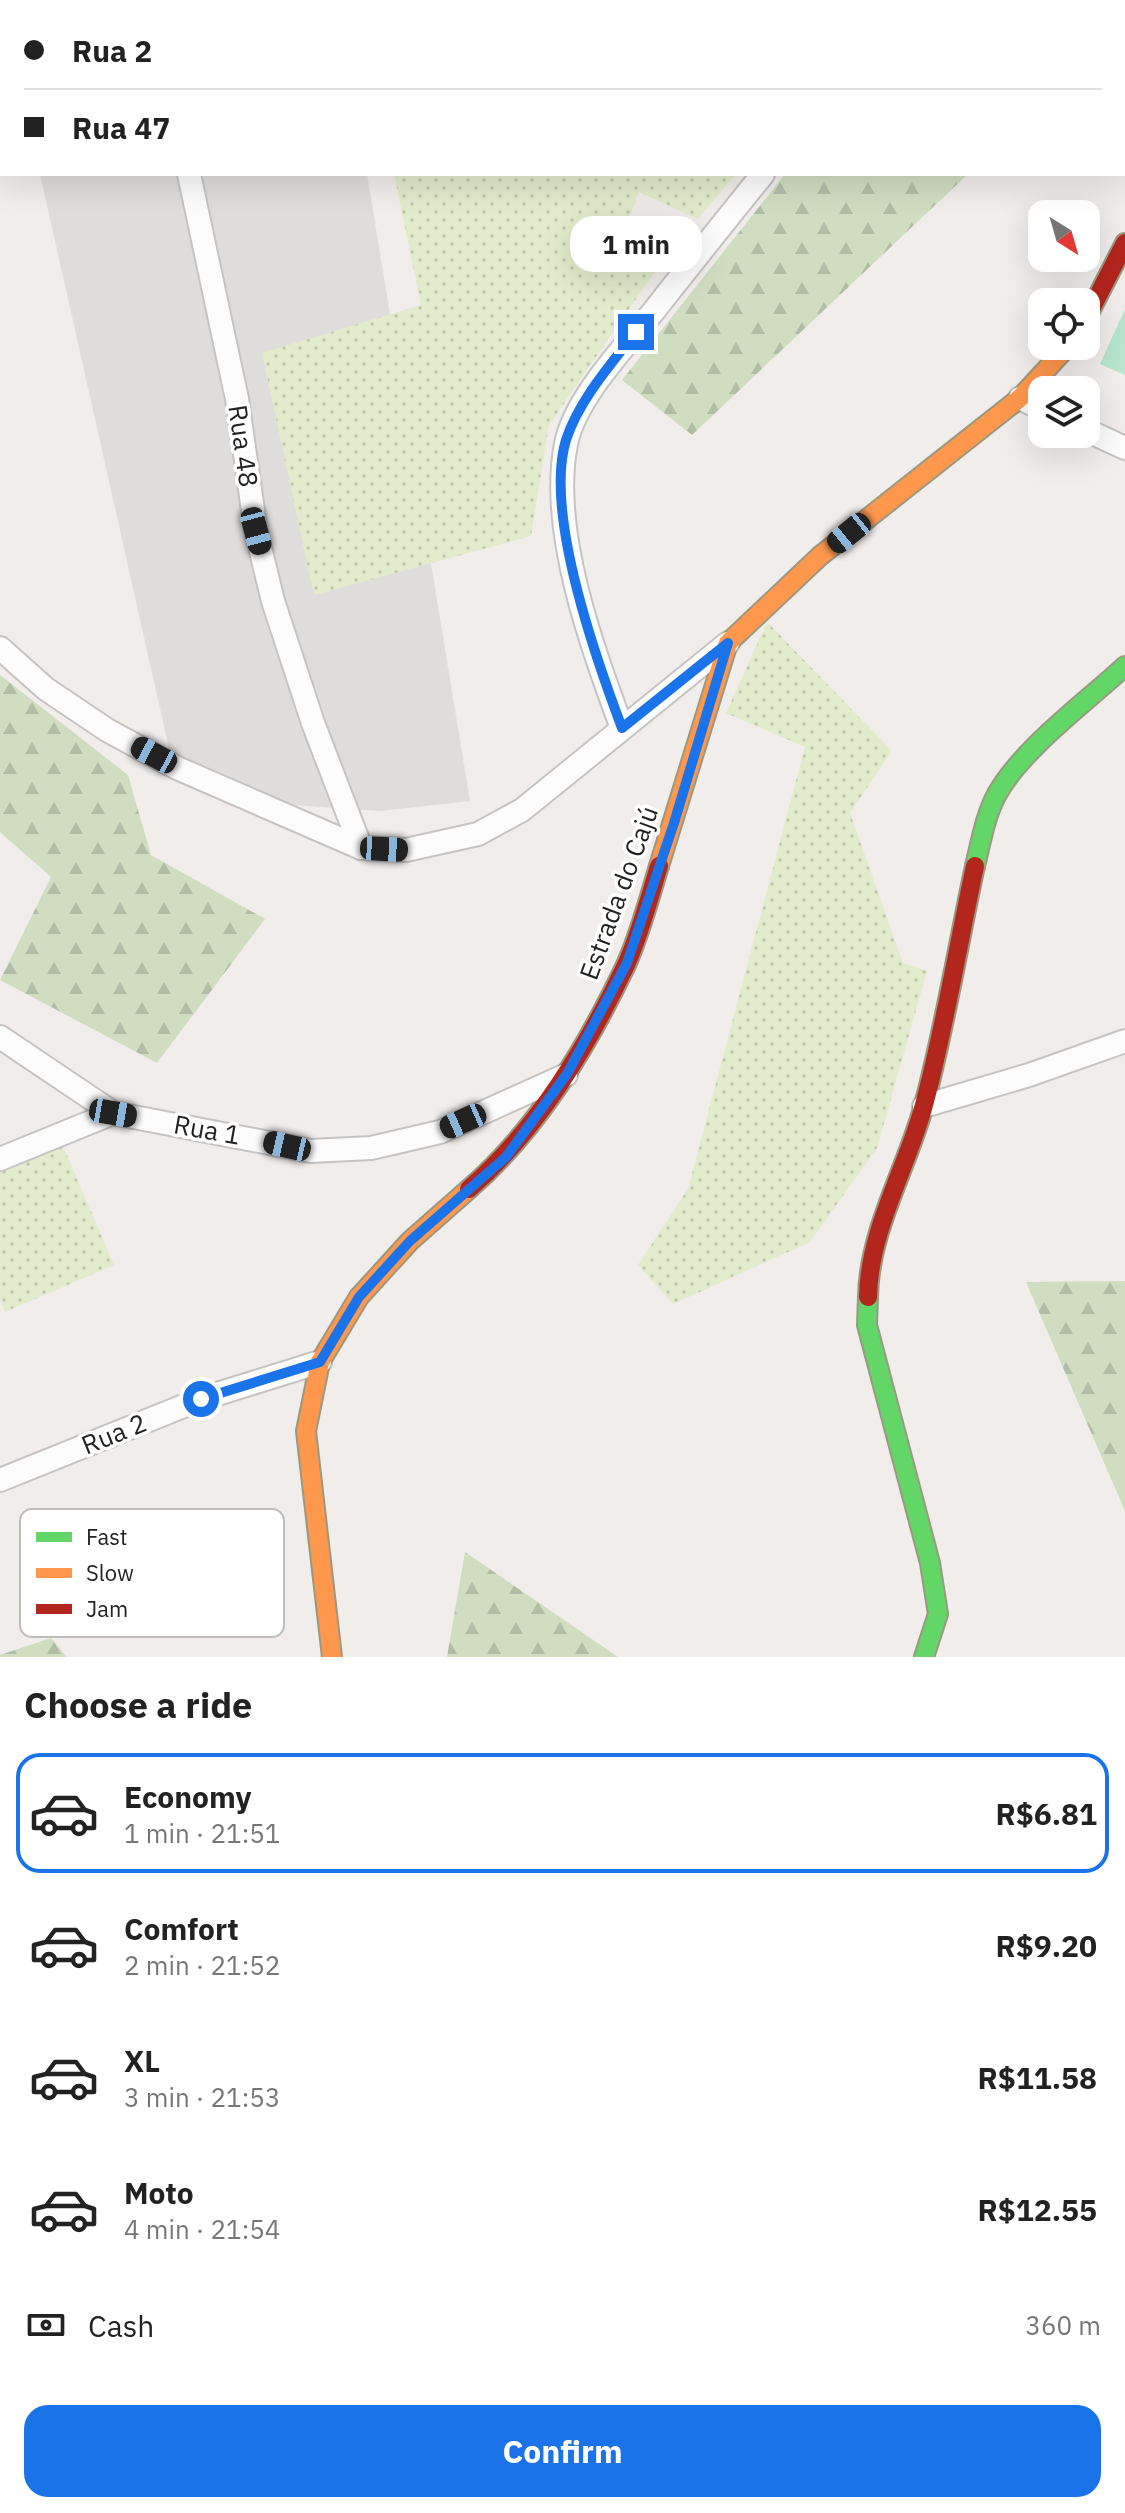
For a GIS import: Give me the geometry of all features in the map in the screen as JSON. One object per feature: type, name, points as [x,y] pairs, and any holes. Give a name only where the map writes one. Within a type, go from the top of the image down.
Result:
[{"type":"main road","points":[[1100,292],[1125,243]]},
{"type":"main road","name":"Estrada do Cajú","points":[[332,1657],[306,1431],[320,1362],[359,1297],[410,1241],[506,1157],[567,1074],[627,963],[674,823],[728,643],[820,556],[1020,398],[1055,360]]},
{"type":"main road","points":[[924,1657],[938,1614],[930,1563],[867,1325],[868,1280],[890,1200],[924,1106],[983,831],[997,794],[1027,757],[1123,673]]},
{"type":"street","name":"Rua 48","points":[[189,176],[237,399],[256,531],[270,587],[313,723],[361,848]]},
{"type":"street","points":[[622,728],[589,639],[561,506],[566,442],[586,401],[618,355],[761,176]]},
{"type":"street","points":[[1020,398],[1028,402]]},
{"type":"street","points":[[1100,436],[1125,448]]},
{"type":"street","points":[[0,648],[46,689],[107,730],[177,768],[361,848],[406,850],[478,834],[522,810],[728,643]]},
{"type":"street","name":"Rua 1","points":[[0,1037],[113,1113],[311,1151],[371,1148],[440,1132],[567,1074]]},
{"type":"street","points":[[924,1106],[1029,1075],[1125,1041]]},
{"type":"street","points":[[0,1159],[113,1113]]},
{"type":"street","name":"Rua 2","points":[[0,1480],[201,1399],[320,1362]]},
{"type":"shaded area","points":[[40,176],[367,176],[470,801],[380,811],[277,804],[170,753]]},
{"type":"green space","points":[[394,176],[734,176],[698,219],[639,192],[620,242],[656,270],[549,425],[531,536],[314,595],[262,353],[421,305]]},
{"type":"green space","points":[[783,176],[966,176],[692,435],[622,380]]},
{"type":"green space","points":[[1125,309],[1125,375],[1100,364]]},
{"type":"green space","points":[[767,622],[892,751],[850,813],[903,963],[927,971],[877,1148],[810,1242],[673,1304],[638,1265],[688,1189],[805,747],[726,713]]},
{"type":"green space","points":[[0,675],[128,775],[151,855],[265,919],[157,1063],[0,980],[51,877],[0,832]]},
{"type":"green space","points":[[62,1144],[114,1265],[5,1312],[0,1299],[0,1171]]},
{"type":"green space","points":[[1125,1281],[1125,1511],[1026,1282]]},
{"type":"green space","points":[[465,1552],[618,1657],[447,1657]]},
{"type":"green space","points":[[51,1638],[67,1657],[0,1657],[0,1655]]},
{"type":"traffic: fast","points":[[975,866],[989,811],[1008,777],[1038,743],[1125,666]]},
{"type":"traffic: fast","points":[[868,1297],[867,1325],[930,1563],[938,1614],[924,1657]]},
{"type":"traffic: slow","points":[[659,866],[728,643],[820,556],[1020,398],[1055,360]]},
{"type":"traffic: slow","points":[[332,1657],[306,1431],[320,1362],[359,1297],[410,1241],[469,1189]]},
{"type":"traffic: jam","points":[[1100,292],[1125,243]]},
{"type":"traffic: jam","points":[[469,1189],[494,1166],[539,1113],[595,1026],[626,965],[659,866]]},
{"type":"traffic: jam","points":[[868,1297],[870,1272],[882,1223],[917,1129],[932,1076],[975,866]]},
{"type":"route","points":[[201,1399],[320,1362],[359,1297],[410,1241],[506,1157],[567,1074],[627,963],[674,823],[728,643],[622,728],[589,639],[561,506],[566,442],[586,401],[636,332]]}]
